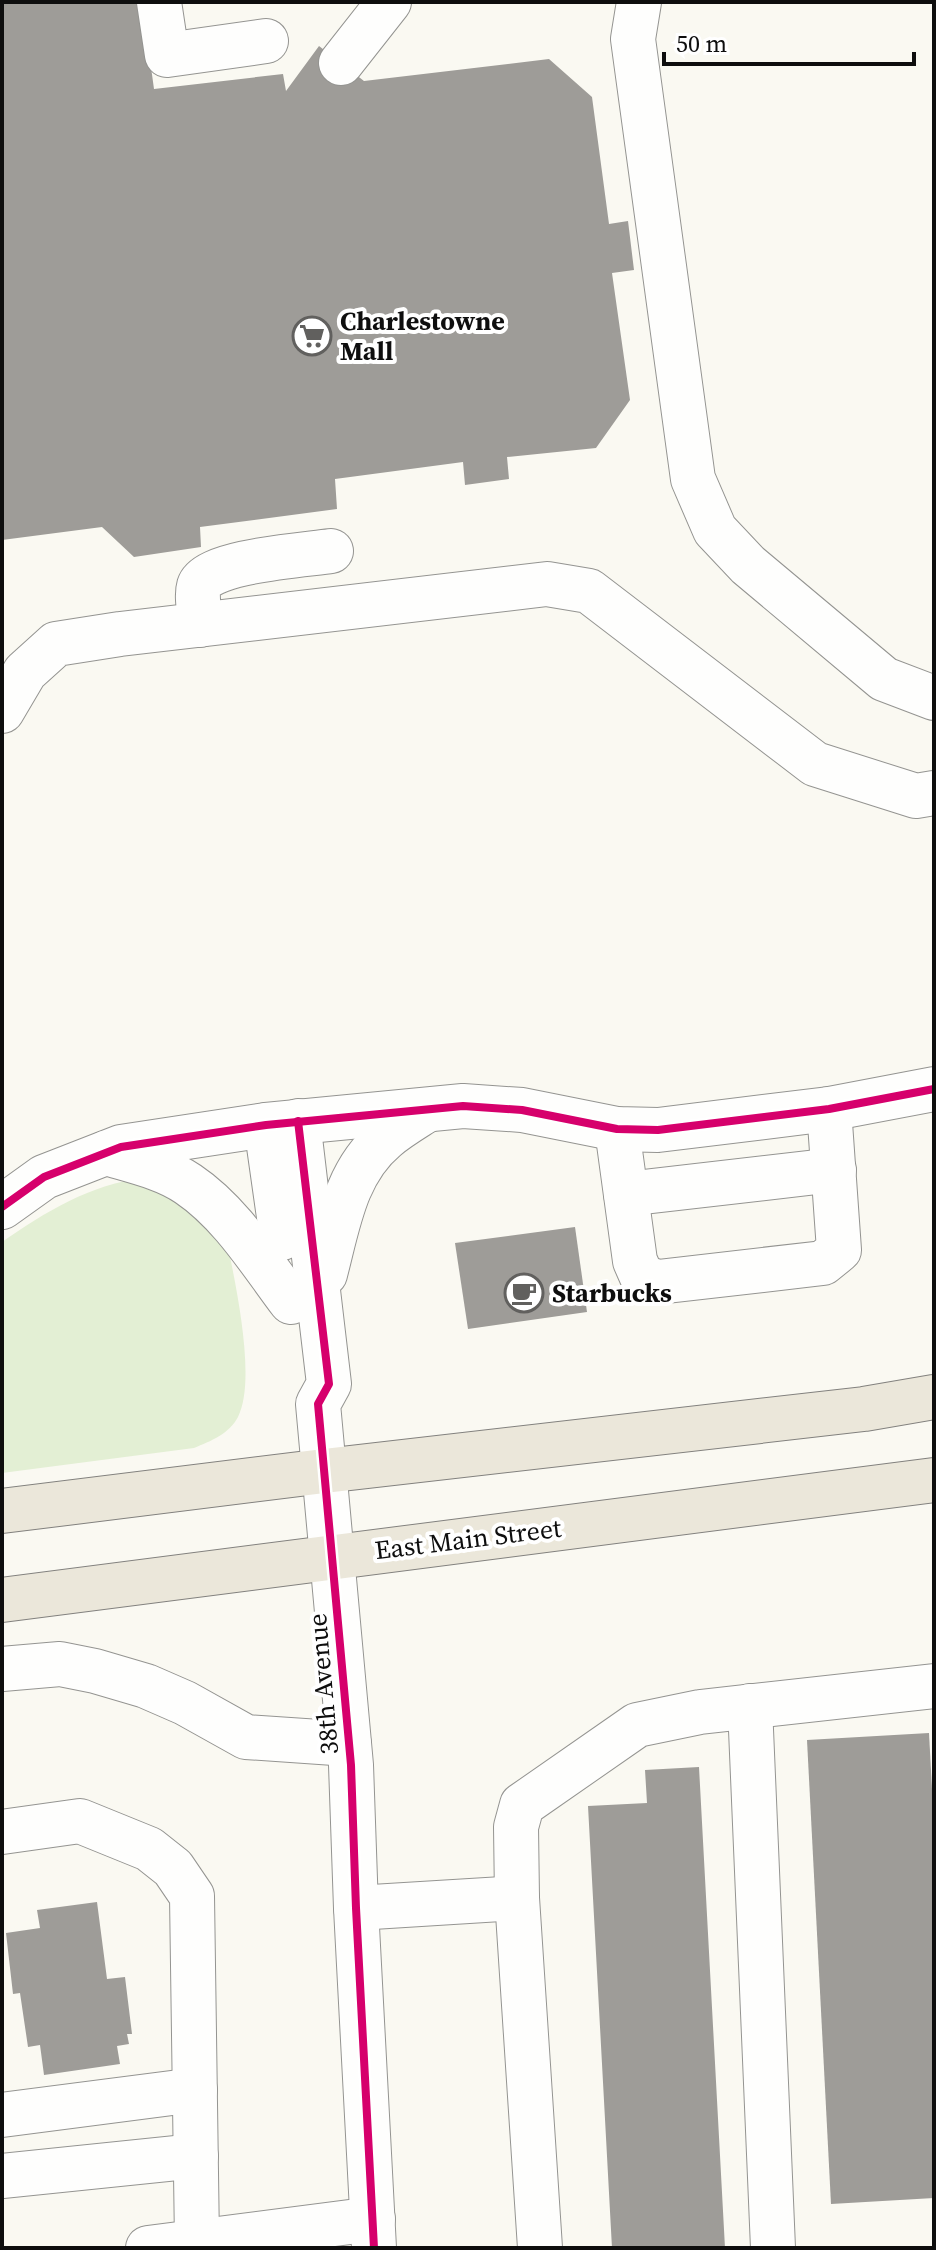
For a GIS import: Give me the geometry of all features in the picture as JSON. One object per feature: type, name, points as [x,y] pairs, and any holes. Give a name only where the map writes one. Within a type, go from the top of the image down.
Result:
[{"type":"main road","points":[[2,1511],[864,1409],[934,1397]]},
{"type":"main road","name":"East Main Street","points":[[2,1600],[934,1480]]},
{"type":"street","points":[[159,2],[167,55],[266,41]]},
{"type":"street","points":[[341,63],[389,2]]},
{"type":"street","points":[[639,2],[633,39],[693,479],[715,530],[748,565],[884,679],[934,698]]},
{"type":"street","points":[[200,625],[198,587],[206,576],[225,567],[331,551]]},
{"type":"street","points":[[2,711],[25,672],[56,644],[547,584],[589,591],[815,764],[916,796],[934,793]]},
{"type":"street","points":[[2,1207],[44,1177],[121,1147],[282,1123],[463,1106],[522,1110],[617,1129],[658,1130],[829,1109],[934,1089]]},
{"type":"street","points":[[617,1129],[635,1261],[642,1277],[658,1282],[823,1263],[839,1250],[829,1109]]},
{"type":"street","points":[[106,1153],[187,1183],[215,1206],[304,1301],[347,1191],[358,1171],[385,1139],[427,1110]]},
{"type":"street","name":"38th Avenue","points":[[282,1123],[304,1301],[329,1384],[318,1404],[349,1744],[374,2234]]},
{"type":"street","points":[[626,1194],[834,1170]]},
{"type":"street","points":[[2,1669],[60,1664],[95,1671],[159,1691],[220,1720],[246,1737],[349,1744]]},
{"type":"street","points":[[540,2248],[517,1898],[516,1827],[522,1805],[637,1725],[700,1712],[934,1686]]},
{"type":"street","points":[[750,1706],[773,2248]]},
{"type":"street","points":[[2,1832],[80,1821],[149,1849],[173,1868],[192,1896],[197,2242]]},
{"type":"street","points":[[356,1908],[517,1898]]},
{"type":"street","points":[[2,2115],[195,2090]]},
{"type":"street","points":[[2,2176],[196,2156]]},
{"type":"street","points":[[148,2248],[197,2242],[374,2234]]},
{"type":"green space","points":[[144,1178],[227,1241],[245,1356],[243,1400],[238,1417],[225,1432],[194,1448],[2,1473],[2,1242],[69,1201],[106,1186]]},
{"type":"building","name":"Charlestowne Mall","points":[[2,2],[142,2],[154,89],[283,74],[286,91],[319,46],[364,81],[549,59],[592,97],[609,224],[628,221],[634,270],[612,273],[630,400],[596,448],[507,457],[509,479],[465,485],[463,462],[335,479],[337,509],[200,527],[201,547],[134,557],[102,527],[2,540]]},
{"type":"building","name":"Starbucks","points":[[575,1227],[587,1312],[468,1329],[455,1243]]},
{"type":"building","points":[[929,1733],[934,1826],[934,2198],[831,2204],[807,1740]]},
{"type":"building","points":[[699,1767],[725,2248],[612,2248],[588,1806],[647,1803],[645,1770]]},
{"type":"building","points":[[97,1902],[107,1979],[125,1977],[132,2034],[127,2034],[129,2044],[117,2046],[120,2064],[44,2075],[40,2045],[28,2047],[20,1993],[13,1994],[6,1933],[40,1928],[37,1910]]},
{"type":"cycle path","points":[[2,1207],[44,1177],[121,1147],[266,1125],[463,1106],[522,1110],[617,1129],[658,1130],[829,1109],[934,1089]]},
{"type":"cycle path","points":[[298,1121],[329,1384],[318,1404],[351,1765],[374,2248]]},
{"type":"place","name":"Charlestowne Mall","points":[[312,336]]},
{"type":"place","name":"Starbucks","points":[[524,1293]]}]
